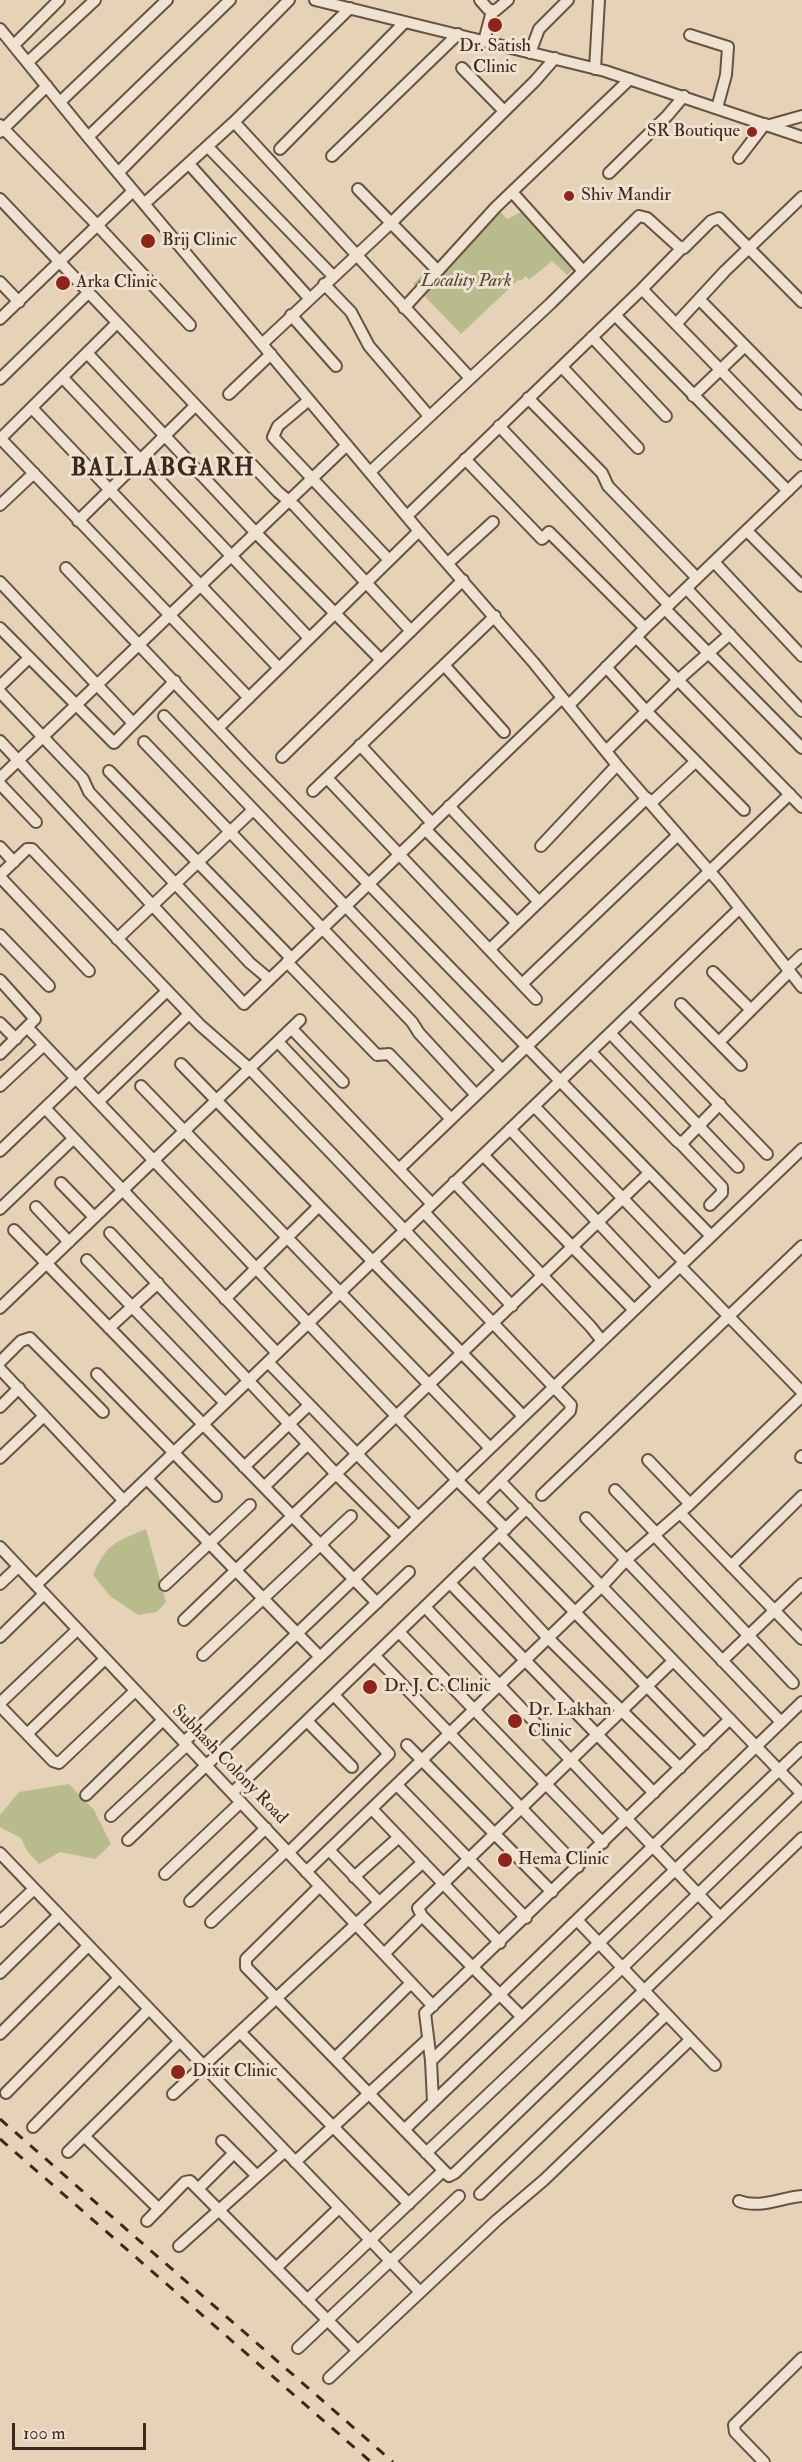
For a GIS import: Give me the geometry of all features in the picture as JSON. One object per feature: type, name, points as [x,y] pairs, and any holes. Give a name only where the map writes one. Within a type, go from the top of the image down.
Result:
[{"type":"street","points":[[14,45],[59,0]]},
{"type":"street","points":[[28,62],[95,0]]},
{"type":"street","points":[[60,102],[167,0]]},
{"type":"street","points":[[88,137],[230,0]]},
{"type":"street","points":[[118,173],[290,0]]},
{"type":"street","points":[[315,0],[595,69],[684,96],[802,137]]},
{"type":"street","points":[[480,0],[492,10],[498,10],[508,0]]},
{"type":"street","points":[[530,53],[539,29],[568,0]]},
{"type":"street","points":[[595,69],[600,0]]},
{"type":"street","points":[[144,204],[208,147],[350,8]]},
{"type":"street","points":[[484,41],[492,10]]},
{"type":"street","points":[[280,149],[405,22]]},
{"type":"street","points":[[1,32],[406,516],[495,616],[617,765],[710,871],[802,987]]},
{"type":"street","points":[[332,156],[458,34]]},
{"type":"street","points":[[690,35],[728,47],[726,75],[717,108]]},
{"type":"street","points":[[262,344],[332,275],[391,223],[535,81],[555,58]]},
{"type":"street","points":[[462,68],[504,111]]},
{"type":"street","points":[[404,308],[512,192],[630,79]]},
{"type":"street","points":[[47,86],[1,129],[98,226],[189,325]]},
{"type":"street","points":[[609,173],[684,96]]},
{"type":"street","points":[[739,158],[768,125],[802,116]]},
{"type":"street","points":[[234,122],[470,378]]},
{"type":"street","points":[[208,147],[332,275]]},
{"type":"street","points":[[189,164],[309,298]]},
{"type":"street","points":[[358,189],[437,270]]},
{"type":"street","points":[[0,318],[133,191]]},
{"type":"street","points":[[512,192],[583,271]]},
{"type":"street","points":[[676,324],[802,196]]},
{"type":"street","points":[[0,199],[87,294],[289,501],[411,631]]},
{"type":"street","points":[[370,472],[639,216],[647,218],[682,248]]},
{"type":"street","points":[[406,516],[716,217],[722,220],[802,302]]},
{"type":"street","points":[[0,282],[19,302]]},
{"type":"street","points":[[324,284],[351,312],[369,346],[429,416]]},
{"type":"street","points":[[642,289],[802,454]]},
{"type":"street","points":[[0,379],[87,294]]},
{"type":"street","points":[[700,300],[802,404]]},
{"type":"street","points":[[291,315],[336,366]]},
{"type":"street","points":[[615,315],[788,491]]},
{"type":"street","points":[[116,324],[0,438],[249,698]]},
{"type":"street","points":[[592,337],[666,416]]},
{"type":"street","points":[[693,396],[745,346]]},
{"type":"street","points":[[88,354],[164,436],[381,660]]},
{"type":"street","points":[[229,394],[271,354]]},
{"type":"street","points":[[562,367],[638,448]]},
{"type":"street","points":[[63,378],[309,638]]},
{"type":"street","points":[[528,398],[602,473],[608,486],[697,578]]},
{"type":"street","points":[[309,400],[278,426],[273,437],[311,480],[389,560]]},
{"type":"street","points":[[78,521],[195,406]]},
{"type":"street","points":[[32,408],[279,668]]},
{"type":"street","points":[[499,426],[708,654],[802,748]]},
{"type":"street","points":[[0,778],[347,445]]},
{"type":"street","points":[[465,459],[542,539],[549,532],[645,628]]},
{"type":"street","points":[[0,505],[34,473]]},
{"type":"street","points":[[0,741],[244,1004],[449,806],[606,667],[802,477]]},
{"type":"street","points":[[448,563],[493,522]]},
{"type":"street","points":[[218,728],[419,531]]},
{"type":"street","points":[[747,531],[802,586]]},
{"type":"street","points":[[714,562],[802,656]]},
{"type":"street","points":[[66,568],[711,1236]]},
{"type":"street","points":[[282,757],[463,580]]},
{"type":"street","points":[[0,582],[134,723]]},
{"type":"street","points":[[687,589],[802,711]]},
{"type":"street","points":[[313,790],[495,616]]},
{"type":"street","points":[[0,628],[114,743],[175,681]]},
{"type":"street","points":[[606,751],[678,680],[730,634]]},
{"type":"street","points":[[636,637],[802,807]]},
{"type":"street","points":[[0,686],[29,658]]},
{"type":"street","points":[[444,664],[504,732]]},
{"type":"street","points":[[606,667],[695,762],[744,810]]},
{"type":"street","points":[[0,692],[83,779],[89,792],[176,885],[250,963],[269,979]]},
{"type":"street","points":[[164,717],[502,1070]]},
{"type":"street","points":[[144,742],[412,1022],[419,1033],[476,1095]]},
{"type":"street","points":[[360,745],[428,826],[517,924]]},
{"type":"street","points":[[490,949],[649,800],[695,762]]},
{"type":"street","points":[[541,846],[617,765]]},
{"type":"street","points":[[110,771],[199,863],[377,1055],[389,1054],[451,1119]]},
{"type":"street","points":[[327,778],[536,999]]},
{"type":"street","points":[[0,784],[36,822]]},
{"type":"street","points":[[399,1169],[790,794]]},
{"type":"street","points":[[449,806],[539,902]]},
{"type":"street","points":[[117,939],[253,810]]},
{"type":"street","points":[[522,984],[678,835]]},
{"type":"street","points":[[0,847],[14,861]]},
{"type":"street","points":[[88,971],[0,876],[27,849],[32,849],[189,1014],[250,1069],[554,1386],[571,1409],[479,1502]]},
{"type":"street","points":[[36,1586],[740,909]]},
{"type":"street","points":[[0,935],[49,986]]},
{"type":"street","points":[[719,1042],[802,955]]},
{"type":"street","points":[[713,972],[751,1010]]},
{"type":"street","points":[[0,980],[35,1017],[35,1021],[0,1054]]},
{"type":"street","points":[[0,1151],[167,991]]},
{"type":"street","points":[[681,1004],[741,1065]]},
{"type":"street","points":[[631,1013],[767,1154]]},
{"type":"street","points":[[98,1102],[189,1014]]},
{"type":"street","points":[[0,1023],[16,1040]]},
{"type":"street","points":[[0,1306],[296,1024],[343,1082]]},
{"type":"street","points":[[28,1028],[479,1502],[575,1612],[704,1744]]},
{"type":"street","points":[[610,1034],[738,1167]]},
{"type":"street","points":[[278,1042],[399,1169],[428,1208],[512,1306]]},
{"type":"street","points":[[0,1086],[44,1045]]},
{"type":"street","points":[[591,1052],[722,1187],[722,1193],[710,1205]]},
{"type":"street","points":[[182,1064],[524,1416]]},
{"type":"street","points":[[141,1086],[490,1448]]},
{"type":"street","points":[[680,1143],[720,1104]]},
{"type":"street","points":[[534,1106],[802,1392]]},
{"type":"street","points":[[45,1108],[277,1353]]},
{"type":"street","points":[[510,1129],[658,1286]]},
{"type":"street","points":[[0,1209],[73,1139]]},
{"type":"street","points":[[111,1816],[353,1579],[802,1149]]},
{"type":"street","points":[[483,1155],[634,1310]]},
{"type":"street","points":[[184,1620],[649,1173]]},
{"type":"street","points":[[454,1182],[602,1341]]},
{"type":"street","points":[[61,1183],[94,1217]]},
{"type":"street","points":[[225,1299],[319,1206]]},
{"type":"street","points":[[36,1207],[69,1242]]},
{"type":"street","points":[[14,1230],[377,1603]]},
{"type":"street","points":[[110,1233],[336,1474],[398,1536]]},
{"type":"street","points":[[542,1495],[802,1246]]},
{"type":"street","points":[[87,1260],[225,1403]]},
{"type":"street","points":[[109,1328],[158,1282]]},
{"type":"street","points":[[0,1362],[21,1341],[30,1338],[103,1412]]},
{"type":"street","points":[[268,1362],[418,1517]]},
{"type":"street","points":[[0,1369],[124,1501]]},
{"type":"street","points":[[97,1374],[216,1497]]},
{"type":"street","points":[[0,1407],[19,1388]]},
{"type":"street","points":[[306,1872],[602,1586],[626,1560],[690,1504],[802,1396]]},
{"type":"street","points":[[244,1467],[309,1405]]},
{"type":"street","points":[[0,1458],[44,1416]]},
{"type":"street","points":[[264,1487],[308,1444]]},
{"type":"street","points":[[648,1460],[690,1504]]},
{"type":"street","points":[[147,1479],[320,1657]]},
{"type":"street","points":[[426,2153],[802,1794],[500,1481]]},
{"type":"street","points":[[615,1490],[793,1683]]},
{"type":"street","points":[[731,1566],[802,1496]]},
{"type":"street","points":[[165,1585],[250,1505]]},
{"type":"street","points":[[233,1792],[527,1508]]},
{"type":"street","points":[[680,1513],[802,1639]]},
{"type":"street","points":[[203,1655],[351,1516]]},
{"type":"street","points":[[586,1518],[781,1722]]},
{"type":"street","name":"Subhash Colony Road","points":[[0,1547],[433,2006]]},
{"type":"street","points":[[475,1559],[548,1638],[680,1768]]},
{"type":"street","points":[[0,1584],[18,1567]]},
{"type":"street","points":[[128,1840],[410,1572]]},
{"type":"street","points":[[450,1583],[654,1793]]},
{"type":"street","points":[[723,1661],[802,1584]]},
{"type":"street","points":[[0,1637],[44,1594]]},
{"type":"street","points":[[425,1607],[720,1917]]},
{"type":"street","points":[[77,1630],[0,1705],[27,1734],[53,1761],[58,1763],[135,1691]]},
{"type":"street","points":[[399,1632],[603,1843]]},
{"type":"street","points":[[375,1656],[578,1867]]},
{"type":"street","points":[[27,1734],[105,1659]]},
{"type":"street","points":[[522,2017],[422,1916],[418,1908],[673,1661]]},
{"type":"street","points":[[211,1922],[389,1755],[334,1695]]},
{"type":"street","points":[[431,2061],[802,1702]]},
{"type":"street","points":[[433,2103],[431,2061],[424,2017],[730,1719]]},
{"type":"street","points":[[86,1795],[163,1720]]},
{"type":"street","points":[[307,1720],[352,1767]]},
{"type":"street","points":[[406,1745],[422,1758],[552,1892]]},
{"type":"street","points":[[404,2130],[802,1748]]},
{"type":"street","points":[[397,1785],[526,1918]]},
{"type":"street","points":[[165,1874],[241,1802]]},
{"type":"street","points":[[372,1809],[500,1942]]},
{"type":"street","points":[[190,1901],[266,1828]]},
{"type":"street","points":[[354,1877],[399,1837]]},
{"type":"street","points":[[320,1886],[245,1961],[246,1966],[449,2176],[455,2173],[802,1838]]},
{"type":"street","points":[[329,1850],[379,1902]]},
{"type":"street","points":[[2,1859],[34,1889],[420,2292]]},
{"type":"street","points":[[173,2094],[423,1862]]},
{"type":"street","points":[[0,1921],[34,1889]]},
{"type":"street","points":[[0,1973],[59,1915]]},
{"type":"street","points":[[384,1954],[422,1916]]},
{"type":"street","points":[[577,1920],[714,2065]]},
{"type":"street","points":[[0,2034],[88,1946]]},
{"type":"street","points":[[6,2093],[119,1978]]},
{"type":"street","points":[[335,2058],[411,1983]]},
{"type":"street","points":[[33,2127],[149,2009]]},
{"type":"street","points":[[480,2194],[666,2015]]},
{"type":"street","points":[[240,2032],[409,2204]]},
{"type":"street","points":[[295,2162],[428,2039]]},
{"type":"street","points":[[329,2378],[544,2180],[690,2040]]},
{"type":"street","points":[[68,2152],[180,2041]]},
{"type":"street","points":[[84,2136],[159,2209]]},
{"type":"street","points":[[222,2141],[257,2176]]},
{"type":"street","points":[[180,2246],[285,2151]]},
{"type":"street","points":[[198,2189],[234,2153]]},
{"type":"street","points":[[307,2300],[443,2171]]},
{"type":"street","points":[[147,2221],[187,2181],[198,2189],[358,2351]]},
{"type":"street","points":[[298,2348],[459,2196]]},
{"type":"street","points":[[739,2201],[750,2205],[762,2205],[802,2196]]},
{"type":"street","points":[[276,2268],[339,2208]]},
{"type":"street","points":[[764,2462],[735,2432],[734,2425],[802,2358]]},
{"type":"green space","name":"Locality Park","points":[[495,206],[507,219],[525,210],[578,265],[567,275],[552,261],[529,280],[526,276],[518,280],[461,334],[413,284]]},
{"type":"green space","points":[[146,1529],[166,1602],[157,1612],[138,1615],[110,1596],[93,1575],[103,1556],[113,1545]]},
{"type":"green space","points":[[69,1784],[94,1810],[111,1844],[95,1859],[60,1852],[39,1864],[27,1851],[21,1838],[0,1827],[0,1815],[19,1792]]},
{"type":"railway","points":[[0,2119],[393,2462]]},
{"type":"railway","points":[[0,2139],[371,2462]]},
{"type":"place","name":"Dr. Satish Clinic","points":[[495,25]]},
{"type":"place","name":"SR Boutique","points":[[752,132]]},
{"type":"place","name":"Shiv Mandir","points":[[569,196]]},
{"type":"place","name":"Brij Clinic","points":[[148,241]]},
{"type":"place","name":"Arka Clinic","points":[[63,283]]},
{"type":"place","name":"Dr. J. C. Clinic","points":[[370,1687]]},
{"type":"place","name":"Dr. Lakhan Clinic","points":[[515,1721]]},
{"type":"place","name":"Hema Clinic","points":[[505,1860]]},
{"type":"place","name":"Dixit Clinic","points":[[178,2072]]},
{"type":"district","name":"BALLABGARH","points":[[163,470]]}]
